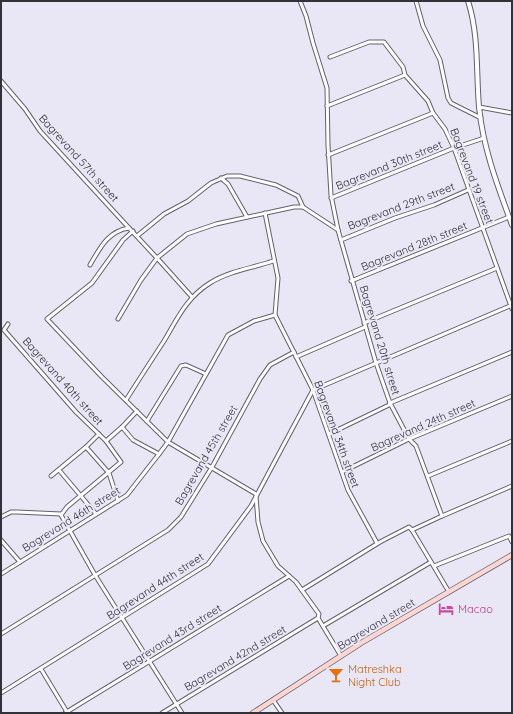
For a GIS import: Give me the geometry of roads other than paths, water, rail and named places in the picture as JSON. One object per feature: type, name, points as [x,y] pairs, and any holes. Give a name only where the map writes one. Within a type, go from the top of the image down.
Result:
[{"type":"main road","name":"Bagrevand street","points":[[253,713],[341,656],[512,555]]},
{"type":"street","name":"Bagrevand 20th street","points":[[300,1],[326,82],[331,198],[351,281],[390,403],[409,439],[416,446],[442,516]]},
{"type":"street","points":[[416,1],[423,26],[440,60],[448,98],[451,103],[481,118]]},
{"type":"street","points":[[468,1],[475,30],[479,107],[484,138],[494,176],[512,225]]},
{"type":"street","name":"Bagrevand 19 street","points":[[330,57],[369,42],[384,42],[403,67],[405,75],[428,101],[433,113],[445,129],[454,148],[468,190],[512,306]]},
{"type":"street","points":[[327,106],[405,75]]},
{"type":"street","name":"Bagrevand 57th street","points":[[1,81],[25,109],[40,130],[192,297]]},
{"type":"street","points":[[479,107],[512,113]]},
{"type":"street","points":[[328,155],[433,113]]},
{"type":"street","name":"Bagrevand 30th street","points":[[331,198],[454,148],[484,138]]},
{"type":"street","points":[[137,236],[164,214],[188,201],[211,183],[227,176],[240,176],[276,185],[300,197],[303,207]]},
{"type":"street","points":[[222,178],[228,184],[247,217]]},
{"type":"street","name":"Bagrevand 29th street","points":[[341,240],[395,218],[434,205],[468,190]]},
{"type":"street","points":[[118,319],[141,280],[157,258],[187,234],[216,224],[294,207],[303,207],[338,230]]},
{"type":"street","points":[[122,427],[133,440],[159,454],[168,442],[231,332],[254,321],[275,315],[278,278],[273,260],[265,214]]},
{"type":"street","name":"Bagrevand 28th street","points":[[351,281],[509,217]]},
{"type":"street","points":[[90,265],[106,240],[112,234],[129,228]]},
{"type":"street","points":[[133,231],[123,240],[92,283],[47,319],[168,442],[256,494],[258,522],[263,541],[278,566],[302,590],[319,614],[318,618],[341,656]]},
{"type":"street","points":[[126,400],[177,317],[192,297],[211,282],[223,276],[273,260]]},
{"type":"street","points":[[296,357],[365,325],[497,268]]},
{"type":"street","points":[[313,390],[512,306]]},
{"type":"street","name":"Bagrevand 34th street","points":[[275,315],[313,390],[342,472],[356,506],[377,543]]},
{"type":"street","name":"Bagrevand 40th street","points":[[8,324],[4,330],[76,412],[106,441],[137,411]]},
{"type":"street","name":"Bagrevand 45th street","points":[[1,634],[168,530],[181,517],[212,467],[260,379],[270,365],[294,352]]},
{"type":"street","points":[[329,434],[389,405],[390,403],[512,352]]},
{"type":"street","points":[[147,421],[181,366],[186,365],[206,374]]},
{"type":"street","name":"Bagrevand 44th street","points":[[1,693],[208,564],[252,506],[256,494],[313,390]]},
{"type":"street","name":"Bagrevand 24th street","points":[[342,472],[409,439],[512,396]]},
{"type":"street","points":[[51,476],[86,447],[99,434]]},
{"type":"street","points":[[1,517],[12,512],[61,514],[121,462],[106,441]]},
{"type":"street","points":[[428,476],[512,441]]},
{"type":"street","points":[[86,447],[108,473],[118,501]]},
{"type":"street","name":"Bagrevand 46th street","points":[[1,574],[127,495],[159,454]]},
{"type":"street","points":[[59,470],[82,495],[96,514]]},
{"type":"street","points":[[412,530],[512,486]]},
{"type":"street","points":[[61,514],[95,575],[182,713]]},
{"type":"street","points":[[302,590],[377,543],[409,527],[449,592]]},
{"type":"street","points":[[434,566],[509,536],[512,542]]},
{"type":"street","points":[[1,540],[20,562]]},
{"type":"street","points":[[323,626],[431,562]]},
{"type":"street","name":"Bagrevand 43rd street","points":[[67,712],[289,576]]},
{"type":"street","name":"Bagrevand 42nd street","points":[[162,713],[318,618]]},
{"type":"street","points":[[41,669],[67,712]]},
{"type":"street","points":[[273,700],[282,713]]},
{"type":"place","name":"Macao","points":[[446,609]]},
{"type":"place","name":"Matreshka Night Club","points":[[336,675]]}]
